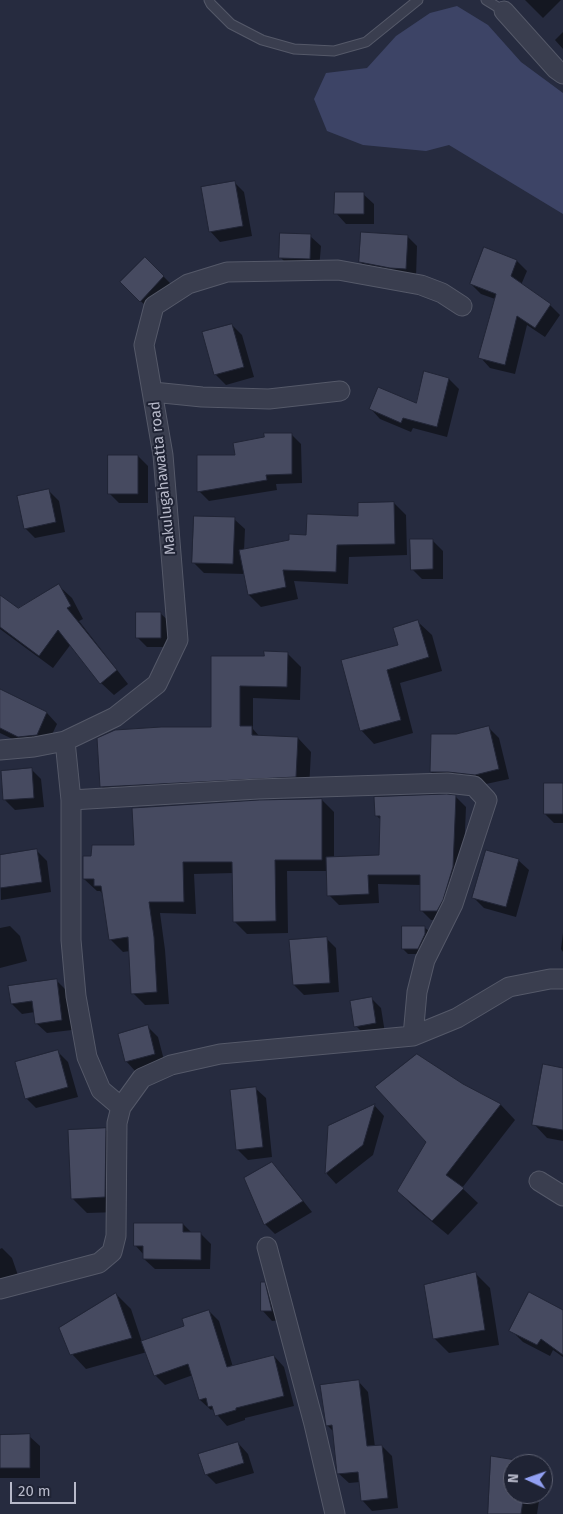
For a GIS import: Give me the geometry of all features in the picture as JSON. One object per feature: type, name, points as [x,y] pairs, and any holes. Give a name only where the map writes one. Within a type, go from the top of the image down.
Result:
[{"type":"street","points":[[504,12],[556,69],[563,74]]},
{"type":"street","name":"Makulugahawatta road","points":[[0,750],[34,747],[66,741],[115,717],[157,684],[178,640],[163,454],[144,345],[154,306],[188,284],[227,272],[338,270],[421,285],[442,293],[462,306]]},
{"type":"street","points":[[153,392],[202,397],[269,399],[340,391]]},
{"type":"street","points":[[66,741],[71,800],[71,940],[76,996],[87,1057],[101,1090],[121,1106]]},
{"type":"street","points":[[71,800],[278,788],[447,783],[474,786],[487,800],[453,904],[425,960],[417,992],[413,1036]]},
{"type":"street","points":[[0,1289],[99,1263],[112,1252],[116,1236],[117,1122],[121,1106],[142,1078],[171,1066],[220,1054],[413,1036],[457,1018],[509,987],[550,979],[563,980]]},
{"type":"street","points":[[539,1181],[563,1196]]},
{"type":"street","points":[[267,1247],[314,1424],[335,1514]]},
{"type":"lane","points":[[209,0],[231,24],[262,40],[294,49],[334,51],[366,42],[418,0]]},
{"type":"lane","points":[[486,0],[504,12]]},
{"type":"water","points":[[457,6],[488,25],[521,62],[563,93],[563,214],[449,145],[426,151],[363,145],[327,131],[314,99],[326,73],[367,68],[396,36],[430,13]]},
{"type":"building","points":[[235,181],[243,226],[209,232],[201,187]]},
{"type":"building","points":[[335,192],[364,192],[364,214],[334,214]]},
{"type":"building","points":[[361,232],[408,235],[406,269],[359,262]]},
{"type":"building","points":[[280,233],[311,234],[310,259],[279,258]]},
{"type":"building","points":[[484,247],[517,260],[511,276],[551,304],[535,328],[517,316],[505,365],[478,358],[496,294],[470,284]]},
{"type":"building","points":[[145,257],[164,276],[140,302],[120,282]]},
{"type":"building","points":[[232,324],[244,367],[214,375],[202,332]]},
{"type":"building","points":[[424,371],[449,378],[437,427],[403,418],[401,423],[369,409],[378,387],[416,403]]},
{"type":"building","points":[[264,433],[292,433],[292,474],[266,475],[267,480],[197,492],[197,455],[235,455],[233,443],[264,437]]},
{"type":"building","points":[[108,455],[138,455],[138,494],[108,494]]},
{"type":"building","points":[[49,489],[56,522],[24,529],[17,496]]},
{"type":"building","points":[[394,502],[395,544],[337,545],[336,572],[283,570],[286,587],[248,595],[239,550],[289,540],[289,534],[306,535],[307,514],[358,516],[358,503]]},
{"type":"building","points":[[194,516],[235,517],[233,564],[192,563]]},
{"type":"building","points":[[410,539],[433,539],[433,569],[411,570]]},
{"type":"building","points":[[59,584],[71,606],[67,608],[117,670],[100,684],[58,630],[39,656],[0,627],[0,595],[18,608]]},
{"type":"building","points":[[136,612],[161,612],[161,638],[136,638]]},
{"type":"building","points":[[418,620],[429,657],[387,670],[401,720],[360,731],[341,660],[398,645],[393,628]]},
{"type":"building","points":[[264,651],[288,652],[287,687],[240,686],[240,726],[252,726],[252,735],[298,737],[296,777],[100,787],[97,738],[115,730],[161,727],[211,727],[211,656],[264,656]]},
{"type":"building","points":[[0,689],[47,712],[37,735],[18,737],[0,728]]},
{"type":"building","points":[[489,726],[499,769],[475,775],[430,772],[431,734],[456,734]]},
{"type":"building","points":[[32,768],[34,798],[3,800],[1,771]]},
{"type":"building","points":[[544,783],[563,783],[563,814],[544,814]]},
{"type":"building","points":[[456,795],[453,867],[443,900],[437,911],[420,911],[420,875],[368,875],[369,894],[327,896],[326,857],[379,855],[380,816],[375,816],[374,797]]},
{"type":"building","points":[[322,799],[322,860],[275,860],[276,921],[233,922],[232,862],[183,862],[184,902],[149,902],[154,937],[157,992],[131,994],[128,937],[109,940],[101,886],[94,886],[94,879],[83,879],[83,856],[91,856],[92,845],[134,845],[132,808],[259,800]]},
{"type":"building","points":[[37,849],[42,882],[0,888],[0,855]]},
{"type":"building","points":[[486,850],[519,859],[506,907],[472,898]]},
{"type":"building","points":[[402,926],[425,926],[425,934],[418,949],[402,949]]},
{"type":"building","points":[[327,937],[330,983],[293,985],[289,940]]},
{"type":"building","points":[[57,979],[62,1020],[35,1024],[32,1001],[11,1004],[8,986]]},
{"type":"building","points":[[372,997],[376,1023],[354,1027],[350,1001]]},
{"type":"building","points":[[148,1025],[155,1054],[125,1062],[118,1034]]},
{"type":"building","points":[[58,1050],[68,1087],[25,1099],[15,1062]]},
{"type":"building","points":[[417,1054],[463,1084],[501,1104],[446,1175],[464,1188],[432,1221],[397,1191],[426,1142],[375,1087]]},
{"type":"building","points":[[543,1064],[563,1068],[563,1130],[532,1125]]},
{"type":"building","points":[[256,1087],[263,1147],[236,1150],[230,1090]]},
{"type":"building","points":[[375,1104],[363,1145],[325,1174],[328,1126]]},
{"type":"building","points":[[106,1128],[105,1197],[71,1199],[68,1130]]},
{"type":"building","points":[[272,1162],[303,1201],[264,1225],[244,1178]]},
{"type":"building","points":[[134,1223],[183,1223],[183,1232],[201,1232],[201,1260],[143,1259],[143,1246],[134,1246]]},
{"type":"building","points":[[476,1272],[485,1330],[433,1339],[424,1285]]},
{"type":"building","points":[[261,1282],[265,1282],[272,1311],[261,1311]]},
{"type":"building","points":[[529,1292],[563,1310],[563,1355],[541,1339],[537,1345],[509,1331]]},
{"type":"building","points":[[116,1293],[132,1338],[70,1355],[59,1328]]},
{"type":"building","points":[[209,1310],[227,1367],[274,1355],[284,1396],[236,1408],[236,1410],[215,1416],[212,1406],[208,1407],[206,1398],[199,1400],[188,1364],[154,1376],[141,1341],[184,1326],[182,1319]]},
{"type":"building","points":[[359,1380],[367,1446],[382,1445],[388,1498],[361,1501],[358,1472],[337,1474],[332,1425],[326,1426],[320,1385]]},
{"type":"building","points":[[30,1434],[30,1468],[0,1468],[0,1435]]},
{"type":"building","points":[[238,1442],[244,1463],[205,1475],[198,1454]]},
{"type":"building","points":[[491,1456],[503,1458],[503,1504],[522,1504],[521,1514],[488,1514]]}]
